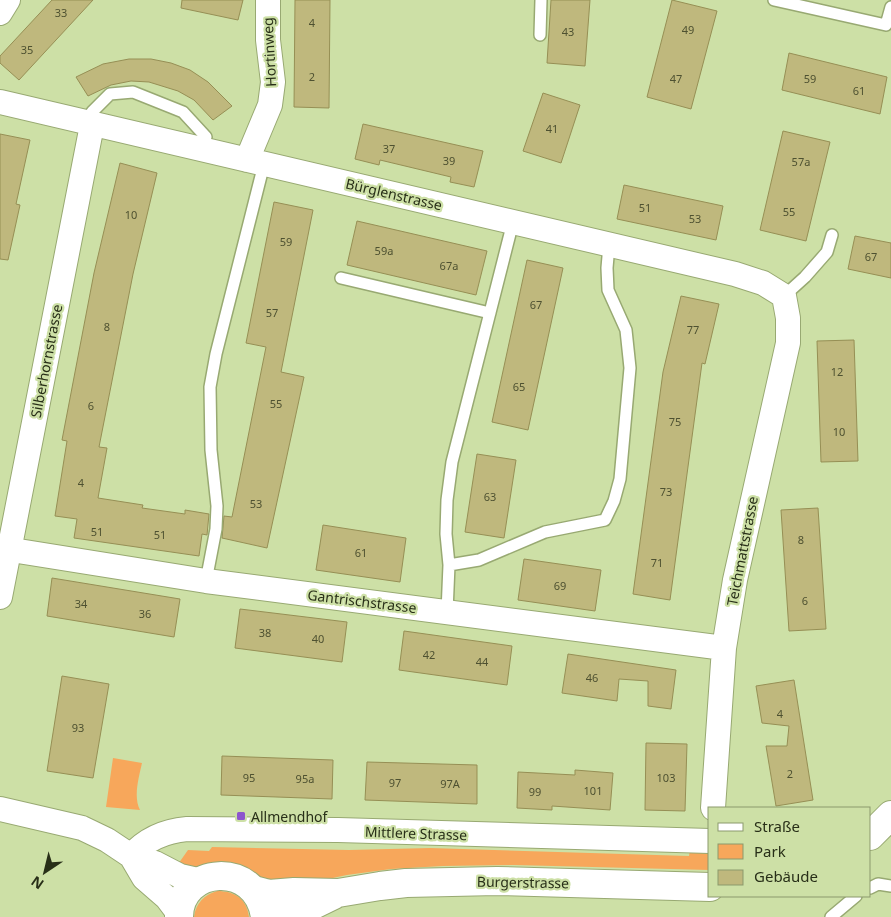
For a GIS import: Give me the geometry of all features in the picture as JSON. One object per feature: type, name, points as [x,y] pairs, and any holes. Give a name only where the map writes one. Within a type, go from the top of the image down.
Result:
[{"type":"main road","points":[[179,916],[184,897],[190,889],[202,881],[215,876],[229,876],[249,885],[254,890],[263,906],[265,917]]},
{"type":"main road","name":"Burgerstrasse","points":[[254,890],[269,894],[294,892],[338,893],[406,883],[472,881],[708,887]]},
{"type":"main road","name":"Burgerstrasse","points":[[283,917],[302,911],[338,893]]},
{"type":"street","points":[[0,13],[8,0]]},
{"type":"street","name":"Hortinweg","points":[[256,162],[270,105],[273,82],[268,40],[268,0]]},
{"type":"street","name":"Bürglenstrasse","points":[[0,102],[736,274],[763,283],[784,296]]},
{"type":"street","name":"Silberhornstrasse","points":[[0,598],[5,548],[92,125]]},
{"type":"street","name":"Teichmattstrasse","points":[[713,807],[724,648],[735,580],[788,343],[788,318],[784,296]]},
{"type":"street","name":"Gantrischstrasse","points":[[5,548],[206,580],[724,648]]},
{"type":"street","points":[[0,809],[82,828],[107,840],[131,856],[156,863],[180,876],[202,881]]},
{"type":"street","name":"Mittlere Strasse","points":[[131,856],[141,845],[150,839],[174,830],[187,829],[338,830],[708,841]]},
{"type":"street","points":[[131,856],[144,878],[167,898],[179,916]]},
{"type":"lane","points":[[540,35],[541,0]]},
{"type":"lane","points":[[774,0],[886,25],[891,6]]},
{"type":"lane","points":[[92,125],[92,112],[110,94],[133,92],[183,112],[206,137]]},
{"type":"lane","points":[[206,580],[216,529],[217,506],[211,450],[210,387],[256,162]]},
{"type":"lane","points":[[447,612],[449,565],[446,534],[447,500],[452,462],[513,222]]},
{"type":"lane","points":[[784,296],[805,277],[827,252],[832,235]]},
{"type":"lane","points":[[449,565],[479,560],[545,532],[605,520],[614,501],[620,479],[630,368],[626,330],[608,290],[609,245]]},
{"type":"lane","points":[[342,278],[490,313]]},
{"type":"lane","points":[[871,888],[878,884],[891,886]]},
{"type":"lane","points":[[831,917],[855,897]]},
{"type":"green space","points":[[113,758],[142,763],[137,793],[140,810],[106,807]]},
{"type":"green space","points":[[212,847],[349,850],[430,848],[689,856],[690,849],[708,850],[708,870],[514,865],[443,866],[391,869],[347,875],[290,887],[176,867],[188,850],[209,851]]},
{"type":"green space","points":[[217,891],[235,894],[239,897],[246,905],[249,917],[194,917],[201,900]]},
{"type":"building","points":[[52,0],[93,0],[19,80],[0,63],[0,56]]},
{"type":"building","points":[[182,0],[243,0],[238,20],[181,8]]},
{"type":"building","points":[[295,0],[330,0],[329,108],[294,107]]},
{"type":"building","points":[[551,0],[590,0],[585,66],[547,63]]},
{"type":"building","points":[[672,0],[717,11],[691,109],[647,97]]},
{"type":"building","points":[[789,53],[887,77],[880,114],[782,90]]},
{"type":"building","points":[[129,59],[151,59],[171,63],[190,70],[208,82],[232,106],[213,120],[194,100],[178,91],[149,82],[131,81],[111,85],[88,96],[76,77],[103,64]]},
{"type":"building","points":[[543,93],[580,105],[561,163],[523,151]]},
{"type":"building","points":[[363,124],[483,151],[474,187],[450,182],[451,177],[380,160],[379,165],[355,159]]},
{"type":"building","points":[[783,131],[830,142],[806,241],[760,230]]},
{"type":"building","points":[[0,134],[30,140],[16,204],[20,205],[8,260],[0,259]]},
{"type":"building","points":[[120,163],[157,173],[133,274],[99,447],[107,448],[98,498],[143,505],[142,508],[185,514],[185,510],[209,514],[207,535],[202,534],[199,556],[74,538],[77,519],[55,516],[67,441],[62,440],[94,273]]},
{"type":"building","points":[[624,185],[723,206],[716,240],[617,219]]},
{"type":"building","points":[[274,202],[313,210],[281,372],[304,377],[267,548],[222,538],[224,516],[232,517],[266,347],[246,343]]},
{"type":"building","points":[[357,221],[487,251],[476,295],[347,265]]},
{"type":"building","points":[[855,236],[891,243],[891,278],[848,269]]},
{"type":"building","points":[[527,260],[563,268],[528,430],[492,422]]},
{"type":"building","points":[[681,296],[719,304],[705,364],[702,363],[670,600],[633,594],[663,372]]},
{"type":"building","points":[[854,340],[858,461],[821,462],[817,341]]},
{"type":"building","points":[[477,454],[516,460],[504,538],[465,532]]},
{"type":"building","points":[[818,508],[826,629],[789,631],[781,510]]},
{"type":"building","points":[[323,525],[406,538],[400,582],[316,570]]},
{"type":"building","points":[[524,559],[601,570],[595,611],[518,600]]},
{"type":"building","points":[[52,578],[180,599],[174,637],[47,616]]},
{"type":"building","points":[[240,609],[347,622],[342,662],[235,648]]},
{"type":"building","points":[[404,631],[512,646],[507,685],[399,670]]},
{"type":"building","points":[[568,654],[676,670],[671,709],[648,706],[648,681],[619,679],[617,701],[562,693]]},
{"type":"building","points":[[62,676],[109,684],[93,778],[47,771]]},
{"type":"building","points":[[794,680],[813,800],[776,806],[766,746],[787,746],[789,726],[762,723],[756,686]]},
{"type":"building","points":[[646,743],[687,744],[685,811],[645,810]]},
{"type":"building","points":[[222,756],[333,760],[332,799],[221,795]]},
{"type":"building","points":[[367,762],[477,765],[477,804],[365,800]]},
{"type":"building","points":[[575,770],[613,773],[610,810],[552,806],[552,810],[517,808],[518,772],[575,775]]},
{"type":"place","name":"Allmendhof","points":[[241,816]]}]
